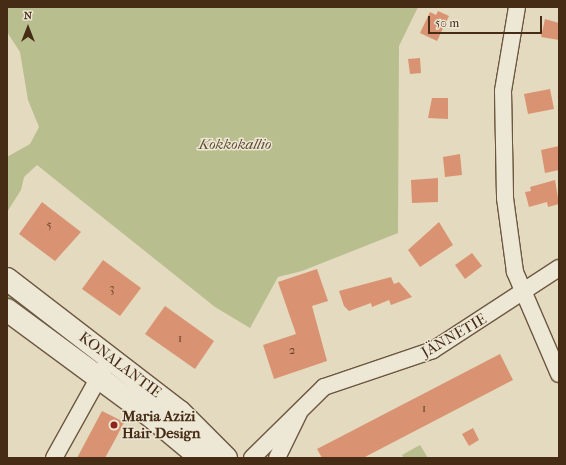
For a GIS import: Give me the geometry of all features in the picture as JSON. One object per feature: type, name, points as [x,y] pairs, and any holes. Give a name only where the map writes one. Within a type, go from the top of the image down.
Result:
[{"type":"main road","name":"KONALANTIE","points":[[7,279],[180,412],[226,458]]},
{"type":"main road","name":"KONALANTIE","points":[[7,310],[97,377],[201,458]]},
{"type":"street","points":[[516,7],[507,54],[502,136],[508,228],[521,291],[559,374]]},
{"type":"street","name":"JÄNNETIE","points":[[252,458],[300,409],[332,383],[433,350],[521,291],[559,268]]},
{"type":"street","points":[[54,458],[97,377],[110,358]]},
{"type":"street","name":"JÄNNETIE","points":[[277,458],[300,409]]},
{"type":"green space","name":"Kokkokallio","points":[[7,7],[418,7],[399,46],[398,233],[302,271],[278,277],[250,328],[215,307],[37,165],[24,177],[21,190],[7,212],[7,157],[30,144],[39,127],[28,100],[20,52],[7,32]]},
{"type":"green space","points":[[7,288],[75,341],[69,349],[7,301]]},
{"type":"green space","points":[[420,445],[428,458],[404,458],[402,455]]},
{"type":"building","points":[[438,11],[449,16],[437,41],[420,33],[430,12],[436,15]]},
{"type":"building","points":[[545,19],[559,23],[559,40],[541,37]]},
{"type":"building","points":[[420,58],[421,73],[410,74],[408,59]]},
{"type":"building","points":[[550,89],[554,109],[528,114],[524,94]]},
{"type":"building","points":[[432,98],[448,98],[448,119],[428,118]]},
{"type":"building","points":[[559,146],[559,170],[545,173],[541,150]]},
{"type":"building","points":[[460,154],[462,175],[445,177],[443,157]]},
{"type":"building","points":[[438,178],[438,202],[412,203],[411,180]]},
{"type":"building","points":[[555,180],[559,204],[548,207],[547,202],[529,207],[525,192],[531,191],[530,187]]},
{"type":"building","points":[[42,202],[81,232],[55,261],[19,234]]},
{"type":"building","points":[[439,222],[453,245],[420,267],[408,250]]},
{"type":"building","points":[[472,253],[482,266],[465,279],[455,265]]},
{"type":"building","points":[[103,260],[141,288],[120,316],[82,289]]},
{"type":"building","points":[[317,269],[328,301],[312,306],[327,361],[274,379],[263,345],[296,334],[278,282]]},
{"type":"building","points":[[391,277],[394,284],[399,282],[412,297],[391,305],[389,300],[372,307],[371,303],[349,311],[344,306],[339,291]]},
{"type":"building","points":[[165,306],[214,341],[195,369],[145,334]]},
{"type":"building","points":[[500,354],[513,380],[363,458],[322,458],[317,449]]},
{"type":"building","points":[[102,411],[124,422],[116,438],[105,458],[77,458]]},
{"type":"building","points":[[473,428],[479,440],[469,446],[462,434]]},
{"type":"place","name":"Maria Azizi Hair Design","points":[[114,425]]}]
